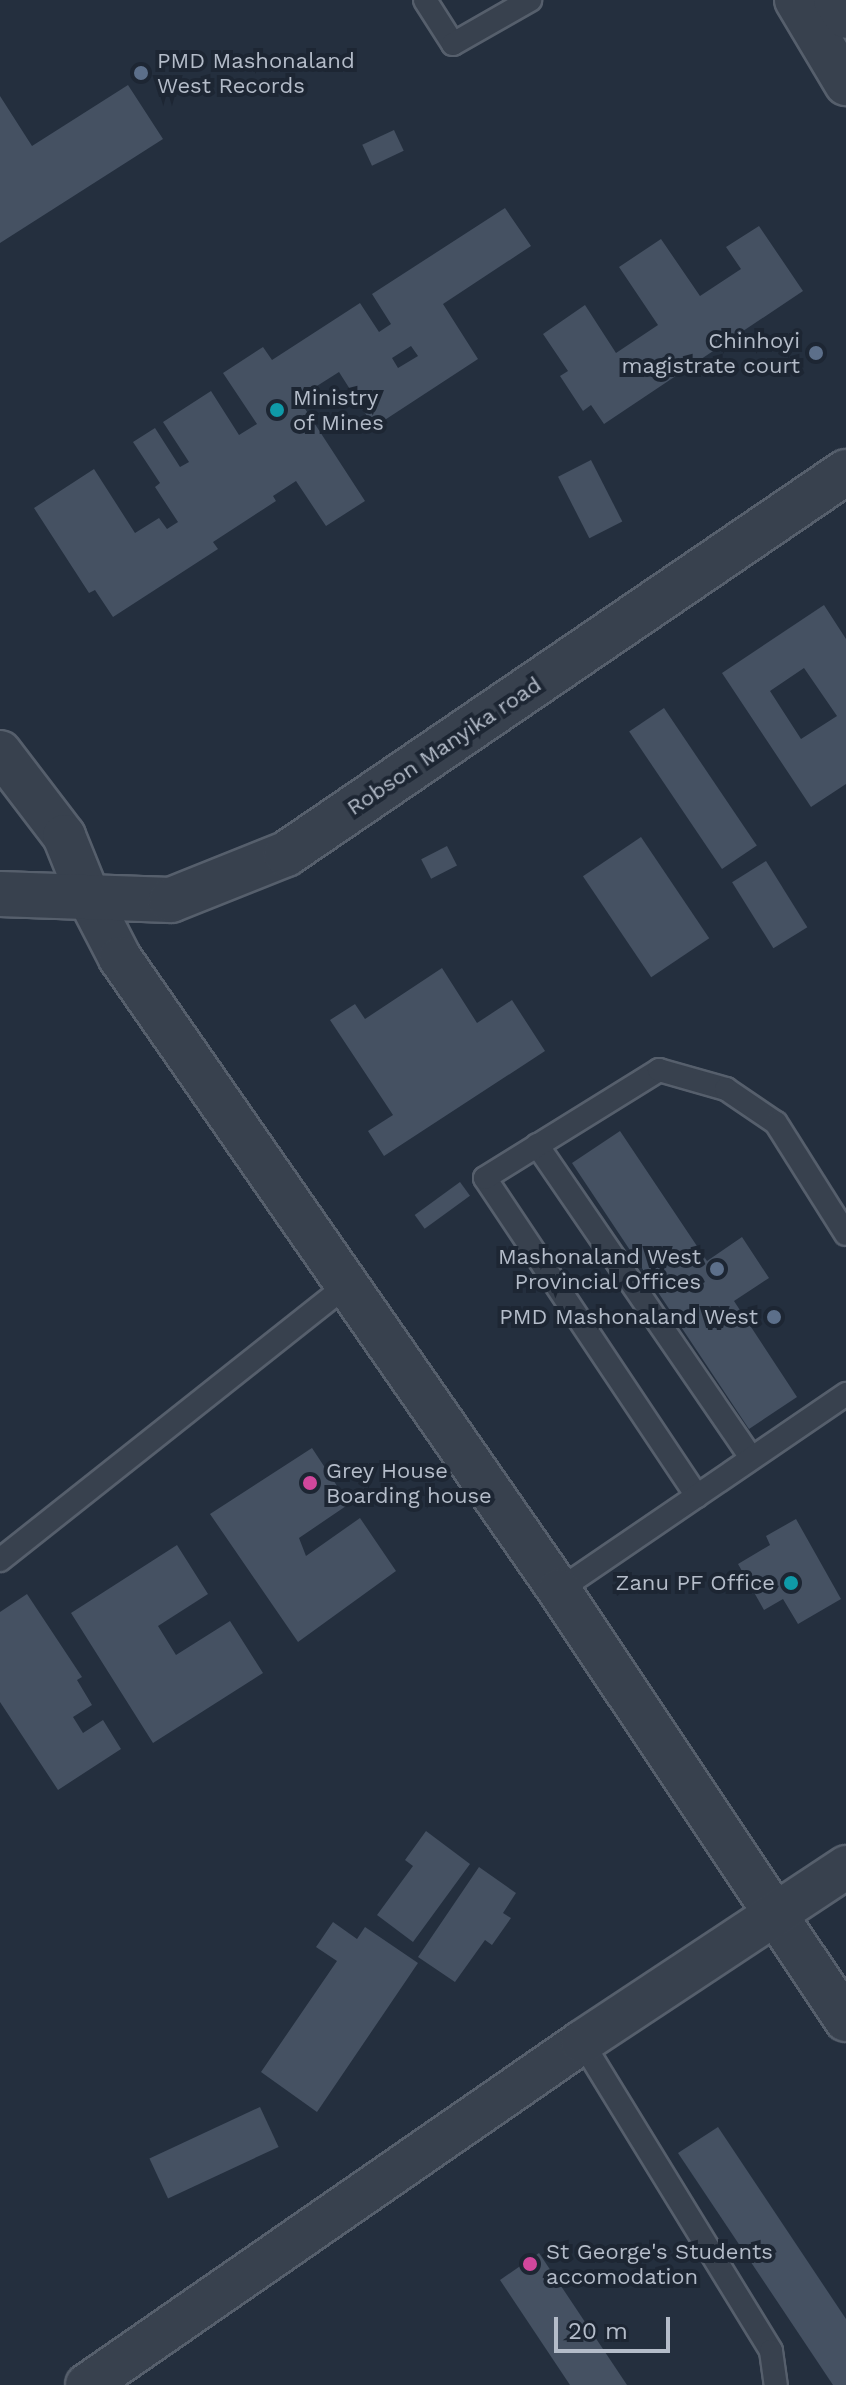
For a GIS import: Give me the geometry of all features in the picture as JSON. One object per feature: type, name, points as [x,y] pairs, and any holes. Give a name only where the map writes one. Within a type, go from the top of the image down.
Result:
[{"type":"street","points":[[796,0],[846,84]]},
{"type":"street","points":[[835,0],[846,17]]},
{"type":"street","name":"Robson Manyika road","points":[[0,894],[171,900],[286,854],[846,472]]},
{"type":"street","points":[[0,752],[64,836],[89,898],[120,958],[559,1590],[846,2020]]},
{"type":"street","points":[[87,2385],[582,2042],[846,1867]]},
{"type":"lane","points":[[425,0],[453,44],[530,0]]},
{"type":"lane","points":[[697,1496],[485,1178],[659,1070],[726,1089],[776,1123],[846,1234]]},
{"type":"lane","points":[[537,1145],[751,1458]]},
{"type":"lane","points":[[0,1560],[348,1284]]},
{"type":"lane","points":[[559,1590],[846,1394]]},
{"type":"lane","points":[[582,2042],[771,2351],[776,2385]]},
{"type":"building","points":[[128,85],[163,139],[0,243],[0,96],[32,146]]},
{"type":"building","points":[[394,130],[404,151],[372,166],[362,145]]},
{"type":"building","name":"Ministry of Mines","points":[[505,208],[531,246],[443,304],[478,359],[374,427],[339,372],[298,398],[365,501],[326,526],[296,481],[273,496],[276,501],[213,542],[218,549],[113,617],[95,590],[89,593],[34,508],[94,469],[135,533],[159,518],[167,529],[178,522],[155,487],[160,483],[133,442],[155,428],[180,467],[189,462],[163,422],[211,391],[239,435],[257,424],[223,373],[263,347],[272,360],[360,303],[379,332],[391,324],[372,294]],"holes":[[[411,346],[418,356],[398,368],[392,358]]]},
{"type":"building","points":[[759,226],[803,291],[604,424],[591,405],[583,411],[560,376],[568,371],[543,334],[585,305],[616,353],[658,325],[619,267],[661,239],[700,296],[741,269],[726,247]]},
{"type":"building","points":[[591,460],[622,521],[589,538],[558,477]]},
{"type":"building","points":[[824,605],[846,639],[846,784],[811,807],[722,673]],"holes":[[[804,668],[837,716],[801,739],[770,691]]]},
{"type":"building","points":[[664,708],[757,846],[722,869],[629,731]]},
{"type":"building","points":[[641,837],[709,938],[651,977],[583,876]]},
{"type":"building","points":[[447,846],[457,866],[431,879],[421,859]]},
{"type":"building","points":[[766,861],[807,927],[773,948],[732,882]]},
{"type":"building","points":[[442,968],[477,1023],[512,1000],[545,1051],[384,1156],[368,1131],[393,1115],[330,1020],[355,1004],[365,1019]]},
{"type":"building","points":[[620,1131],[707,1261],[742,1237],[769,1278],[734,1301],[797,1397],[749,1429],[572,1163]]},
{"type":"building","points":[[460,1182],[470,1196],[425,1229],[415,1215]]},
{"type":"building","points":[[312,1448],[349,1504],[299,1538],[306,1556],[360,1518],[396,1571],[298,1642],[210,1514]]},
{"type":"building","name":"Zanu PF Office","points":[[796,1519],[841,1599],[798,1624],[783,1599],[764,1610],[738,1564],[770,1545],[766,1536]]},
{"type":"building","points":[[177,1545],[208,1594],[158,1626],[176,1655],[230,1621],[263,1673],[153,1743],[71,1613]]},
{"type":"building","points":[[27,1594],[82,1677],[77,1680],[92,1705],[73,1717],[83,1733],[103,1720],[121,1749],[58,1790],[0,1702],[0,1612]]},
{"type":"building","points":[[426,1831],[470,1864],[413,1942],[377,1915],[413,1866],[405,1860]]},
{"type":"building","points":[[479,1867],[516,1893],[503,1913],[511,1918],[492,1945],[485,1940],[455,1982],[418,1957]]},
{"type":"building","points":[[333,1922],[357,1939],[365,1927],[418,1963],[317,2112],[261,2072],[337,1961],[316,1947]]},
{"type":"building","points":[[260,2107],[279,2147],[168,2198],[149,2159]]},
{"type":"building","points":[[718,2127],[846,2319],[846,2385],[833,2385],[678,2153]]},
{"type":"building","points":[[539,2253],[627,2385],[570,2385],[500,2280]]},
{"type":"place","name":"PMD Mashonaland West Records","points":[[141,73]]},
{"type":"place","name":"Chinhoyi magistrate court","points":[[816,353]]},
{"type":"place","name":"Ministry of Mines","points":[[277,410]]},
{"type":"place","name":"Mashonaland West Provincial Offices","points":[[717,1269]]},
{"type":"place","name":"PMD Mashonaland West","points":[[774,1317]]},
{"type":"place","name":"Grey House Boarding house","points":[[310,1483]]},
{"type":"place","name":"Zanu PF Office","points":[[791,1583]]},
{"type":"place","name":"St George's Students accomodation","points":[[530,2264]]}]
